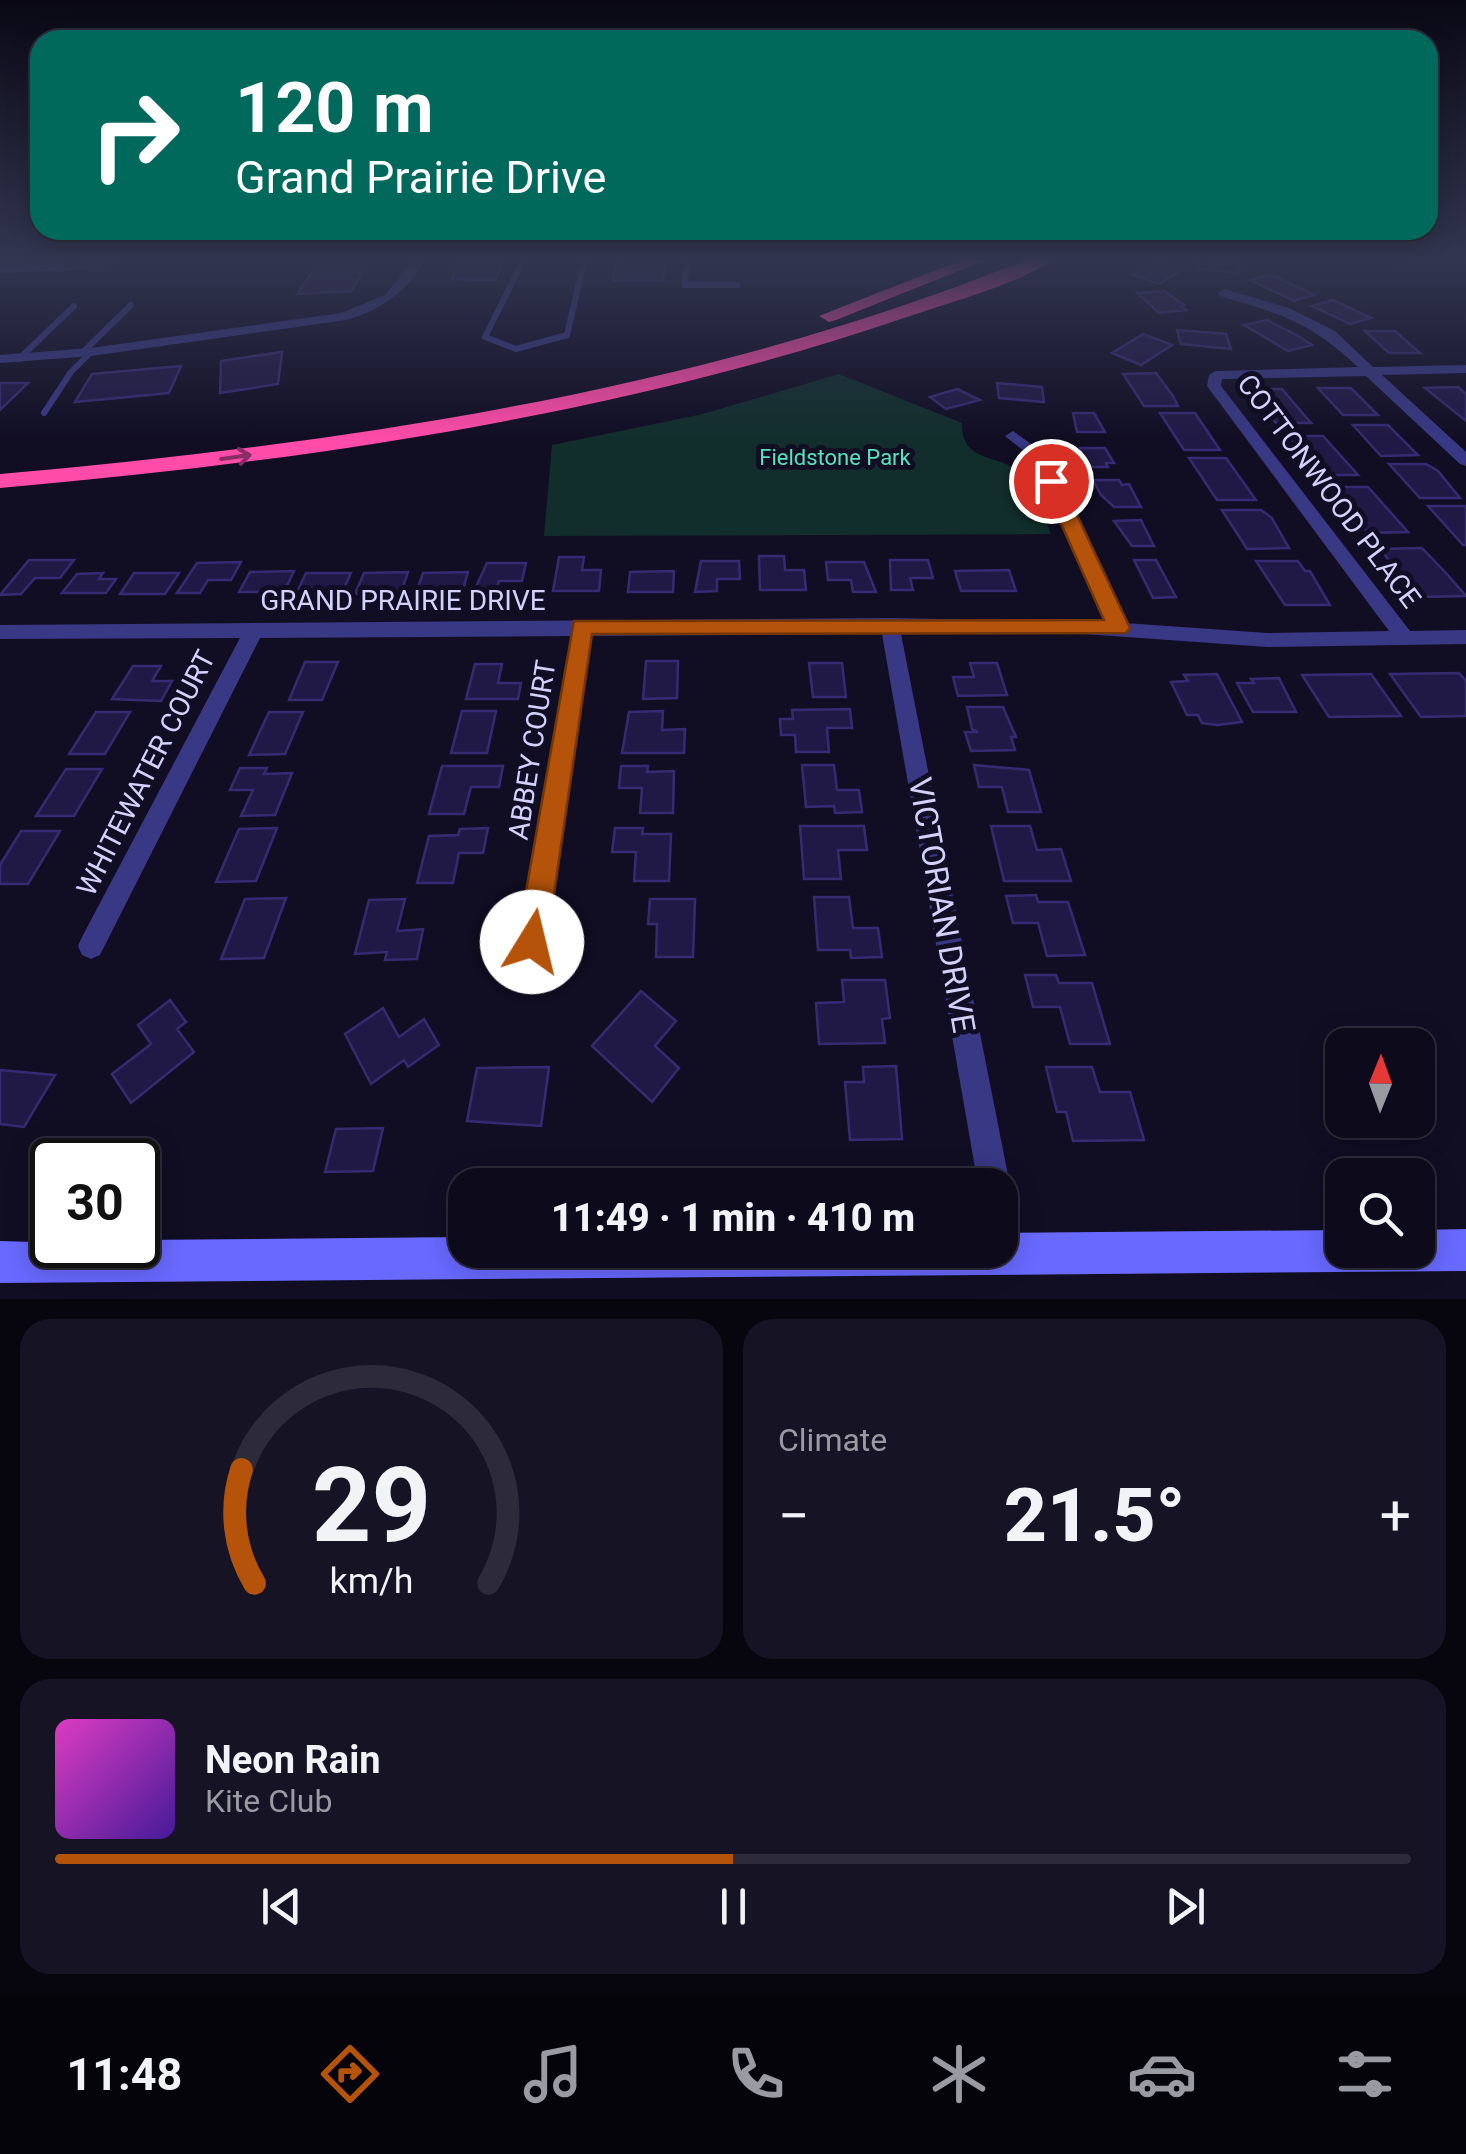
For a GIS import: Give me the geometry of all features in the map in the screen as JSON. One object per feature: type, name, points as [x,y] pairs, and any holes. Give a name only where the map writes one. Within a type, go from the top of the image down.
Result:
[{"type":"highway","points":[[0,465],[152,449],[522,392],[646,365],[823,318]]},
{"type":"highway","points":[[0,481],[222,459],[421,429],[547,404],[887,318]]},
{"type":"street","points":[[0,359],[87,352],[330,318]]},
{"type":"street","points":[[1297,318],[1343,343],[1466,460]]},
{"type":"street","points":[[1372,370],[1466,369]]},
{"type":"street","name":"COTTONWOOD PLACE","points":[[1372,370],[1216,376],[1214,386],[1404,637]]},
{"type":"street","points":[[1012,436],[1036,453],[1118,628]]},
{"type":"street","name":"ABBEY COURT","points":[[532,942],[582,626]]},
{"type":"street","name":"GRAND PRAIRIE DRIVE","points":[[0,632],[890,626],[1118,628],[1238,639],[1466,636]]},
{"type":"street","name":"VICTORIAN DRIVE","points":[[890,626],[991,1168]]},
{"type":"street","name":"WHITEWATER COURT","points":[[90,946],[255,628]]},
{"type":"street","points":[[1018,1235],[1466,1250]]},
{"type":"street","points":[[0,1262],[448,1250]]},
{"type":"lane","points":[[18,358],[61,318]]},
{"type":"lane","points":[[44,413],[70,372],[119,318]]},
{"type":"lane","points":[[494,318],[485,337],[516,349],[567,335],[571,318]]},
{"type":"green space","name":"Fieldstone Park","points":[[839,374],[962,423],[968,446],[1024,476],[1051,534],[544,536],[552,445],[703,414]]},
{"type":"building","points":[[1337,318],[1371,318],[1350,324]]},
{"type":"building","points":[[1267,320],[1312,345],[1288,351],[1244,325]]},
{"type":"building","points":[[1177,330],[1226,334],[1231,349],[1181,344]]},
{"type":"building","points":[[1365,331],[1395,331],[1420,353],[1389,353]]},
{"type":"building","points":[[1143,334],[1172,345],[1141,365],[1112,353]]},
{"type":"building","points":[[282,352],[278,384],[220,393],[221,361]]},
{"type":"building","points":[[181,366],[169,393],[75,402],[92,374]]},
{"type":"building","points":[[1156,373],[1178,406],[1144,406],[1123,374]]},
{"type":"building","points":[[0,383],[28,383],[0,410]]},
{"type":"building","points":[[997,383],[1042,387],[1044,402],[999,398]]},
{"type":"building","points":[[1458,387],[1466,394],[1466,421],[1425,388]]},
{"type":"building","points":[[1318,388],[1351,388],[1378,415],[1343,415]]},
{"type":"building","points":[[957,389],[980,400],[946,409],[930,397]]},
{"type":"building","points":[[1248,389],[1282,389],[1311,423],[1276,423]]},
{"type":"building","points":[[1073,413],[1094,413],[1105,432],[1077,432]]},
{"type":"building","points":[[1160,413],[1195,413],[1220,450],[1184,450]]},
{"type":"building","points":[[1353,425],[1388,425],[1418,455],[1381,456]]},
{"type":"building","points":[[1288,436],[1323,436],[1358,475],[1320,475]]},
{"type":"building","points":[[1080,448],[1105,448],[1114,463],[1106,463],[1108,467],[1086,467]]},
{"type":"building","points":[[1189,458],[1226,458],[1256,500],[1217,500]]},
{"type":"building","points":[[1389,464],[1426,464],[1438,471],[1460,498],[1420,498]]},
{"type":"building","points":[[1093,480],[1129,484],[1141,507],[1114,507]]},
{"type":"building","points":[[1330,487],[1368,487],[1408,532],[1368,533]]},
{"type":"building","points":[[1428,506],[1466,506],[1466,545],[1463,545]]},
{"type":"building","points":[[1222,510],[1261,510],[1272,518],[1289,548],[1247,549]]},
{"type":"building","points":[[1141,520],[1154,546],[1132,546],[1114,521]]},
{"type":"building","points":[[1422,548],[1466,596],[1423,597],[1410,587],[1380,549]]},
{"type":"building","points":[[759,556],[784,556],[785,570],[804,570],[806,590],[760,590]]},
{"type":"building","points":[[559,557],[584,557],[582,570],[601,570],[599,591],[553,591]]},
{"type":"building","points":[[29,560],[74,560],[60,578],[35,578],[21,594],[0,595]]},
{"type":"building","points":[[890,560],[928,560],[933,578],[910,578],[913,590],[891,590]]},
{"type":"building","points":[[1134,560],[1156,560],[1176,597],[1153,598]]},
{"type":"building","points":[[701,561],[739,561],[740,579],[717,579],[717,591],[695,592]]},
{"type":"building","points":[[1256,561],[1298,561],[1305,571],[1310,571],[1330,605],[1285,605]]},
{"type":"building","points":[[241,562],[231,580],[208,580],[200,593],[177,593],[197,563]]},
{"type":"building","points":[[826,562],[864,562],[876,592],[853,592],[851,580],[828,580]]},
{"type":"building","points":[[487,563],[526,563],[522,581],[499,581],[496,593],[473,593]]},
{"type":"building","points":[[1009,570],[1016,591],[961,591],[955,571]]},
{"type":"building","points":[[294,571],[284,592],[239,592],[250,572]]},
{"type":"building","points":[[674,571],[673,592],[628,592],[630,572]]},
{"type":"building","points":[[408,572],[401,593],[355,594],[364,573]]},
{"type":"building","points":[[468,572],[462,593],[416,593],[423,573]]},
{"type":"building","points":[[103,573],[99,579],[116,579],[106,593],[62,593],[77,574]]},
{"type":"building","points":[[134,573],[179,573],[165,594],[120,594]]},
{"type":"building","points":[[306,573],[351,573],[342,593],[296,594]]},
{"type":"building","points":[[646,661],[678,661],[677,698],[643,699]]},
{"type":"building","points":[[305,662],[338,662],[322,700],[289,700]]},
{"type":"building","points":[[809,663],[842,663],[846,697],[813,697]]},
{"type":"building","points":[[970,663],[997,663],[1007,695],[958,696],[953,677],[974,677]]},
{"type":"building","points":[[475,664],[502,664],[498,683],[521,683],[518,699],[466,699]]},
{"type":"building","points":[[133,666],[161,666],[152,681],[172,681],[161,701],[112,699]]},
{"type":"building","points":[[1459,673],[1466,681],[1466,716],[1421,717],[1390,674]]},
{"type":"building","points":[[1217,674],[1242,722],[1202,723],[1198,715],[1187,715],[1171,682],[1188,681],[1184,675]]},
{"type":"building","points":[[1371,674],[1401,716],[1329,717],[1302,675]]},
{"type":"building","points":[[1279,678],[1296,712],[1253,712],[1237,683]]},
{"type":"building","points":[[967,707],[1003,707],[1016,737],[1011,737],[1015,750],[971,751],[965,732],[978,732],[972,729]]},
{"type":"building","points":[[850,709],[852,728],[827,728],[829,752],[796,752],[795,735],[781,735],[780,719],[793,719],[792,710]]},
{"type":"building","points":[[462,711],[496,711],[487,753],[451,753]]},
{"type":"building","points":[[663,711],[662,730],[685,729],[684,753],[622,753],[629,712]]},
{"type":"building","points":[[96,712],[130,712],[105,754],[69,754]]},
{"type":"building","points":[[269,712],[303,712],[285,754],[249,755]]},
{"type":"building","points":[[802,765],[834,765],[837,790],[859,790],[862,812],[835,813],[834,806],[806,807]]},
{"type":"building","points":[[974,765],[1029,770],[1041,812],[1008,812],[1002,787],[979,787]]},
{"type":"building","points":[[442,766],[503,766],[499,787],[471,787],[464,814],[429,814]]},
{"type":"building","points":[[621,766],[648,766],[647,772],[674,771],[673,813],[640,813],[642,788],[619,788]]},
{"type":"building","points":[[240,768],[267,768],[264,774],[292,773],[275,815],[241,816],[253,790],[230,790]]},
{"type":"building","points":[[66,769],[102,769],[74,816],[36,816]]},
{"type":"building","points":[[800,826],[864,826],[867,850],[838,850],[841,879],[804,879]]},
{"type":"building","points":[[991,826],[1030,826],[1037,850],[1061,849],[1071,881],[1004,881]]},
{"type":"building","points":[[277,828],[256,881],[216,882],[239,829]]},
{"type":"building","points":[[488,828],[483,853],[459,853],[453,883],[417,883],[429,836]]},
{"type":"building","points":[[615,828],[643,828],[642,834],[671,834],[669,881],[634,881],[636,852],[612,852]]},
{"type":"building","points":[[21,831],[60,831],[28,884],[0,884],[0,865]]},
{"type":"building","points":[[1036,895],[1038,902],[1068,902],[1085,955],[1047,956],[1038,923],[1013,923],[1006,896]]},
{"type":"building","points":[[814,897],[849,897],[853,928],[878,928],[882,957],[851,958],[850,950],[818,950]]},
{"type":"building","points":[[286,898],[264,958],[221,959],[245,899]]},
{"type":"building","points":[[405,899],[397,931],[423,929],[417,959],[385,960],[387,952],[355,954],[369,900]]},
{"type":"building","points":[[650,899],[695,899],[693,957],[656,957],[657,924],[648,924]]},
{"type":"building","points":[[1025,975],[1056,975],[1059,983],[1092,983],[1110,1044],[1070,1044],[1060,1007],[1033,1007]]},
{"type":"building","points":[[842,980],[885,980],[890,1018],[882,1019],[885,1043],[819,1044],[816,1003],[844,1002]]},
{"type":"building","points":[[641,991],[676,1021],[655,1046],[679,1068],[652,1102],[592,1046]]},
{"type":"building","points":[[170,1000],[186,1022],[177,1029],[194,1052],[131,1103],[112,1074],[151,1044],[138,1025]]},
{"type":"building","points":[[383,1008],[399,1037],[424,1019],[439,1045],[408,1067],[404,1060],[371,1084],[345,1034]]},
{"type":"building","points":[[896,1066],[902,1139],[850,1140],[845,1082],[864,1082],[863,1067]]},
{"type":"building","points":[[549,1067],[541,1126],[467,1121],[477,1068]]},
{"type":"building","points":[[1046,1067],[1092,1067],[1100,1092],[1130,1092],[1144,1140],[1073,1141],[1066,1112],[1057,1112]]},
{"type":"building","points":[[0,1070],[55,1075],[24,1127],[0,1124]]},
{"type":"building","points":[[383,1128],[373,1171],[325,1172],[336,1129]]},
{"type":"route","points":[[532,942],[582,626],[1118,628],[1051,481]]}]
